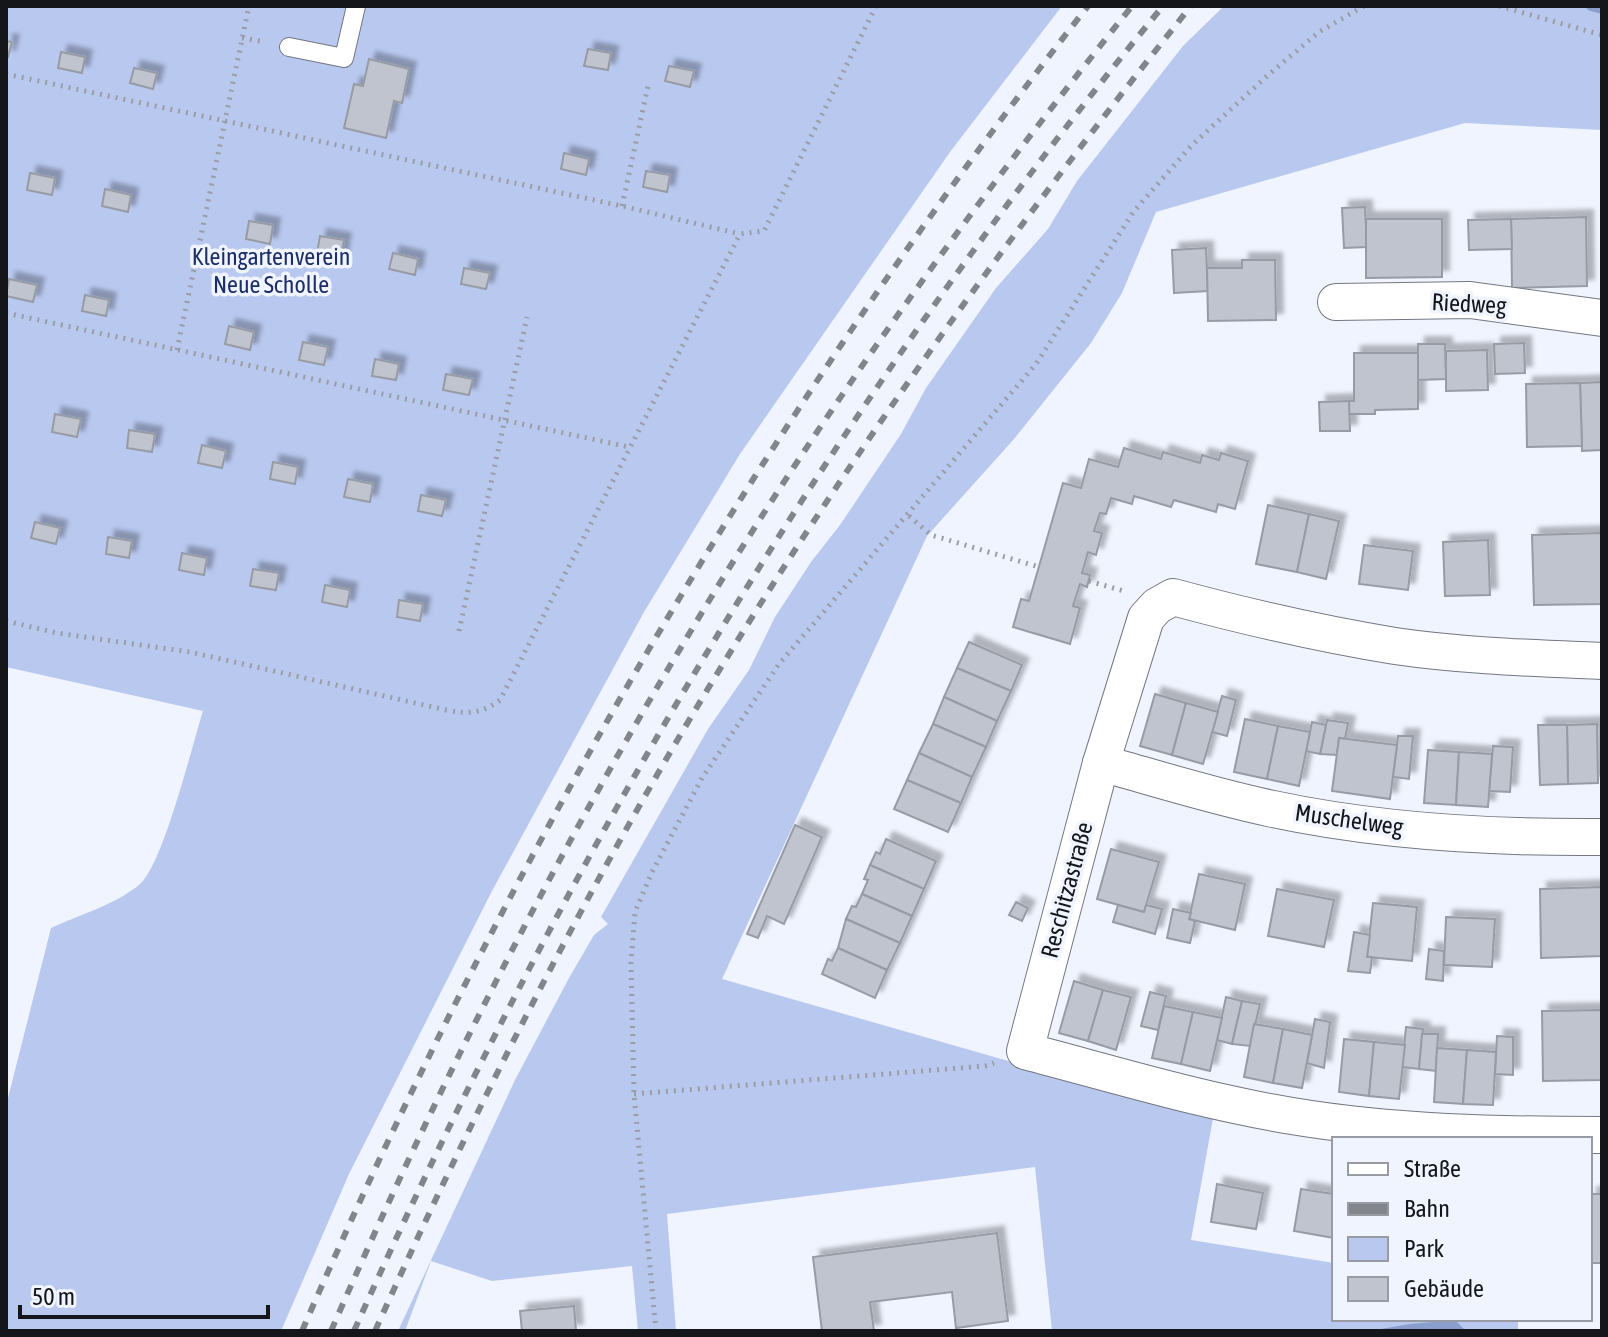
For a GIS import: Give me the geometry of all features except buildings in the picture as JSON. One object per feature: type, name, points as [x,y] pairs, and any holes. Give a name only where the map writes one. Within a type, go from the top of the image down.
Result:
[{"type":"street","name":"Riedweg","points":[[1336,302],[1470,300],[1602,318]]},
{"type":"street","name":"Reschitzastraße","points":[[1025,1051],[1101,763],[1146,618],[1157,606],[1173,597],[1317,633],[1397,646],[1485,656],[1602,661]]},
{"type":"street","name":"Muschelweg","points":[[1101,763],[1272,809],[1359,824],[1442,833],[1602,837]]},
{"type":"street","points":[[1025,1051],[1217,1101],[1292,1116],[1444,1132],[1602,1135]]},
{"type":"lane","points":[[289,47],[344,58],[356,6]]},
{"type":"path","points":[[177,350],[249,6]]},
{"type":"path","points":[[6,74],[740,234],[764,231],[876,6]]},
{"type":"path","points":[[656,1331],[634,1094],[631,963],[635,912],[652,872],[702,778],[779,664],[909,516],[1036,364],[1134,211],[1192,145],[1319,32],[1364,6]]},
{"type":"path","points":[[1499,6],[1602,35]]},
{"type":"path","points":[[622,206],[648,86]]},
{"type":"path","points":[[6,621],[57,633],[190,652],[470,714],[488,709],[500,700],[740,234]]},
{"type":"path","points":[[6,313],[629,447]]},
{"type":"path","points":[[459,631],[527,317]]},
{"type":"path","points":[[909,516],[931,535],[1039,567]]},
{"type":"path","points":[[634,1094],[985,1066],[1025,1051]]},
{"type":"green space","name":"Kleingartenverein Neue Scholle","points":[[6,6],[1062,6],[950,152],[740,454],[644,612],[492,891],[349,1174],[281,1331],[6,1331],[6,1106],[51,928],[121,897],[140,884],[149,872],[167,830],[203,711],[6,667]]},
{"type":"green space","points":[[1224,6],[1602,6],[1602,130],[1465,123],[1156,212],[1122,293],[1091,343],[1014,439],[927,536],[722,979],[1047,1072],[1214,1113],[1191,1240],[1332,1263],[1332,1321],[1518,1321],[1518,1331],[1052,1331],[1035,1167],[667,1214],[676,1331],[638,1331],[632,1266],[492,1281],[431,1261],[405,1331],[398,1331],[515,1080],[594,935],[608,924],[601,917],[708,729],[749,670],[775,617],[840,525],[901,434],[926,388],[996,288],[1048,229],[1077,181],[1183,46]]},
{"type":"shaded area","points":[[1456,1321],[1466,1331],[1369,1331]]},
{"type":"waterway","points":[[1591,6],[1602,9]]},
{"type":"railway","points":[[302,1331],[382,1155],[467,981],[557,811],[653,643],[754,478],[860,317],[971,160],[1088,6]]},
{"type":"railway","points":[[331,1331],[411,1155],[540,896],[683,644],[786,478],[896,317],[1012,160],[1132,6]]},
{"type":"railway","points":[[354,1331],[436,1155],[523,981],[616,809],[714,641],[818,476],[927,315],[1042,158],[1163,6]]},
{"type":"railway","points":[[375,1331],[454,1160],[538,992],[628,826],[723,664],[832,494],[947,328],[1067,165],[1191,6]]}]
